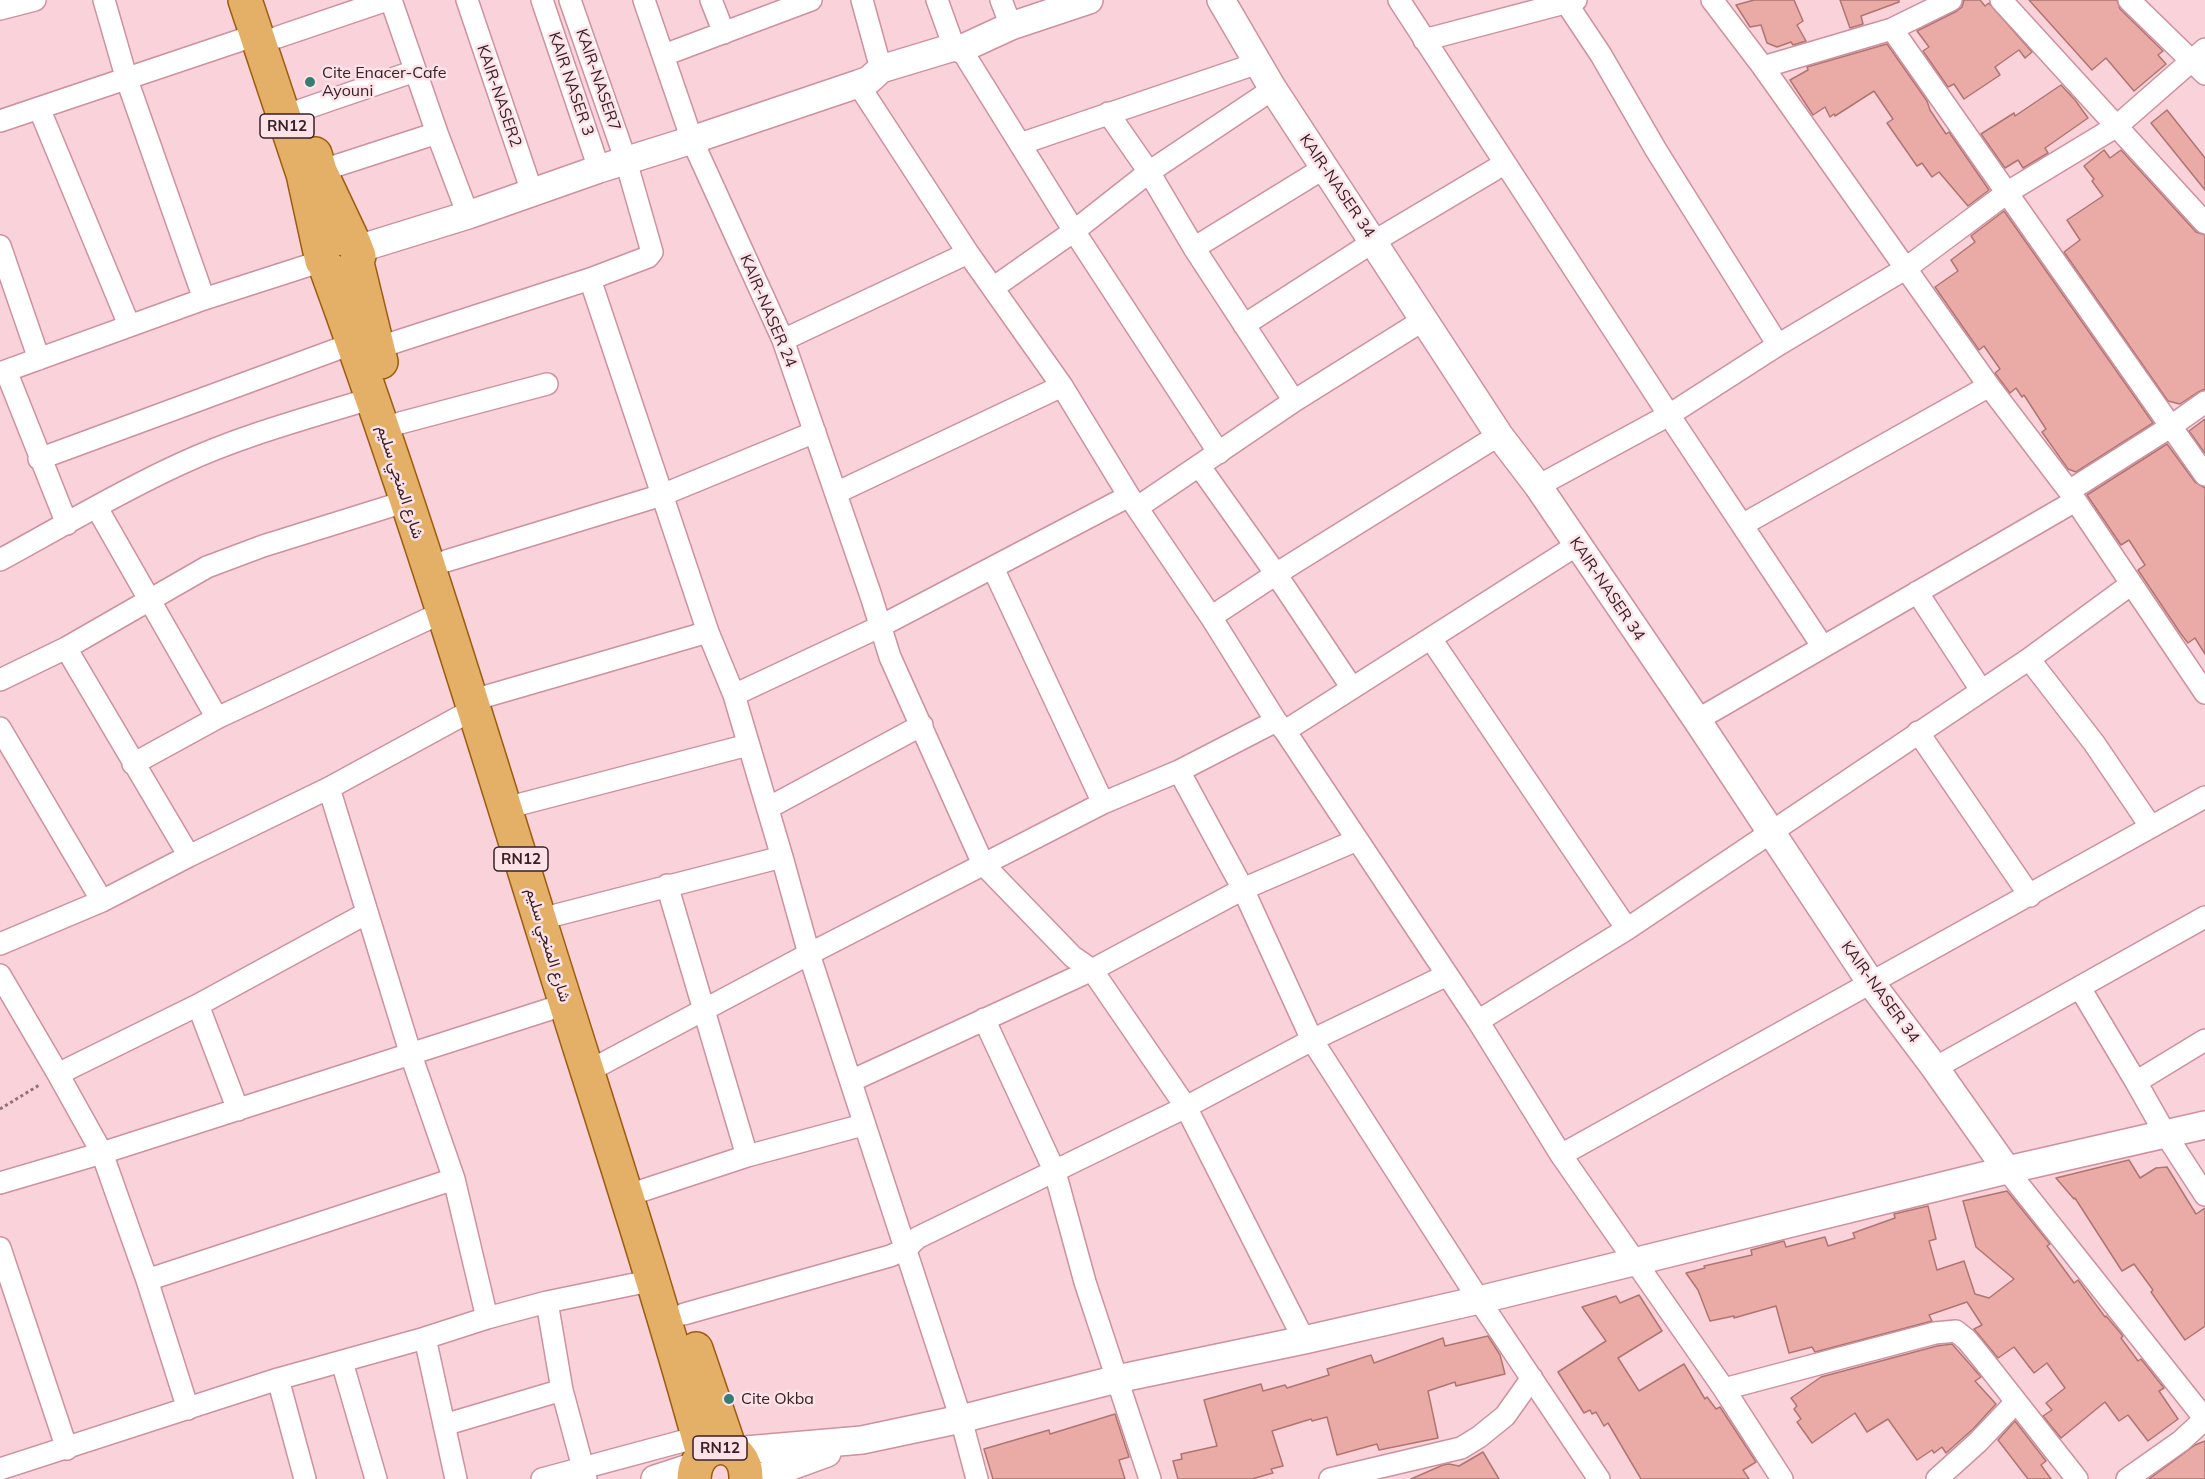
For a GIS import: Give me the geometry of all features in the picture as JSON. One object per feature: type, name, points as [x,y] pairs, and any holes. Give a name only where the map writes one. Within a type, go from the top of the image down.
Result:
[{"type":"main road","name":"شارع المنجي سليم","points":[[245,0],[267,36],[301,110],[320,171],[340,256],[365,345],[373,398],[443,612],[521,804],[600,1065],[684,1314],[714,1459]]},
{"type":"main road","name":"شارع المنجي سليم","points":[[267,0],[267,36],[303,174],[340,256]]},
{"type":"main road","name":"شارع المنجي سليم","points":[[365,345],[400,423],[446,561],[481,702],[566,1004],[714,1459]]},
{"type":"street","points":[[0,9],[35,0]]},
{"type":"street","points":[[104,0],[127,80],[204,299]]},
{"type":"street","points":[[0,122],[267,36],[389,0],[468,214]]},
{"type":"street","name":"KAIR-NASER2","points":[[467,0],[532,192]]},
{"type":"street","name":"KAIR NASER 3","points":[[542,0],[599,169]]},
{"type":"street","name":"KAIR-NASER7","points":[[570,0],[626,161],[652,252],[648,257],[590,279]]},
{"type":"street","name":"KAIR-NASER 24","points":[[644,0],[692,140],[783,340],[893,664],[983,864]]},
{"type":"street","points":[[711,0],[724,33]]},
{"type":"street","points":[[862,0],[881,69]]},
{"type":"street","points":[[937,0],[958,48],[1219,453]]},
{"type":"street","points":[[1002,0],[1011,26]]},
{"type":"street","points":[[67,524],[3,372],[204,299],[858,84],[869,80],[881,69],[958,48],[1011,26],[1089,0]]},
{"type":"street","name":"KAIR-NASER 34","points":[[1221,0],[1273,89],[1499,435],[1538,486],[1697,720],[1871,983],[2007,1170]]},
{"type":"street","points":[[1399,0],[1504,164],[1823,647]]},
{"type":"street","points":[[1712,0],[1763,67],[1989,386],[2072,496],[2205,693]]},
{"type":"street","points":[[1763,67],[1892,28],[1951,0]]},
{"type":"street","points":[[2001,0],[2205,223]]},
{"type":"street","points":[[664,56],[798,2]]},
{"type":"street","points":[[1424,40],[1571,2],[1656,150],[1778,345]]},
{"type":"street","points":[[1538,486],[1669,415],[1778,345],[1905,269],[2008,192],[2117,126],[2200,61],[2137,3]]},
{"type":"street","points":[[1892,28],[2205,475]]},
{"type":"street","points":[[1020,144],[1258,63]]},
{"type":"street","points":[[301,110],[415,70]]},
{"type":"street","points":[[858,84],[968,253],[1062,386],[1134,502],[1478,1021],[1561,1155],[1724,1389],[1782,1479]]},
{"type":"street","points":[[993,288],[1074,231],[1149,172],[1273,89]]},
{"type":"street","points":[[39,108],[129,325]]},
{"type":"street","points":[[1108,113],[1149,172],[1194,248],[1294,401]]},
{"type":"street","points":[[320,171],[437,133]]},
{"type":"street","points":[[1244,325],[1373,242],[1504,164]]},
{"type":"street","points":[[1194,248],[1324,168]]},
{"type":"street","points":[[0,246],[6,285],[39,359]]},
{"type":"street","points":[[783,340],[968,253]]},
{"type":"street","points":[[39,459],[365,345],[590,279],[708,632],[734,695],[809,954],[851,1081],[863,1125],[961,1419],[977,1479]]},
{"type":"street","points":[[734,695],[881,625],[993,568],[1134,502],[1200,467],[1294,401],[1425,319]]},
{"type":"street","points":[[400,423],[547,384]]},
{"type":"street","points":[[836,493],[1062,386]]},
{"type":"street","points":[[1742,525],[1989,386]]},
{"type":"street","points":[[0,560],[177,465],[227,444],[373,398]]},
{"type":"street","points":[[1697,720],[1917,592],[2072,496],[2205,402]]},
{"type":"street","points":[[446,561],[662,495],[815,432]]},
{"type":"street","points":[[1211,617],[1499,435]]},
{"type":"street","points":[[1200,467],[1276,574],[1352,688]]},
{"type":"street","points":[[0,680],[66,648],[207,567],[263,546],[407,501]]},
{"type":"street","points":[[97,508],[217,718]]},
{"type":"street","points":[[600,1065],[809,954],[1103,803],[1281,726],[1352,688],[1577,545]]},
{"type":"street","points":[[993,568],[1103,803]]},
{"type":"street","points":[[1478,1021],[1626,929],[2029,659],[2130,585]]},
{"type":"street","points":[[1917,592],[1981,690]]},
{"type":"street","points":[[133,764],[217,718],[443,612]]},
{"type":"street","points":[[0,944],[102,901],[329,788],[481,702],[708,632]]},
{"type":"street","points":[[1431,639],[1626,929]]},
{"type":"street","points":[[66,648],[189,856]]},
{"type":"street","points":[[2029,659],[2094,743],[2151,827]]},
{"type":"street","points":[[768,808],[922,725]]},
{"type":"street","points":[[0,728],[102,901]]},
{"type":"street","points":[[1918,732],[2030,896]]},
{"type":"street","points":[[521,804],[748,745]]},
{"type":"street","points":[[1179,771],[1243,890],[1312,1040],[1479,1300],[1599,1479]]},
{"type":"street","points":[[329,788],[411,1055],[454,1179],[487,1318]]},
{"type":"street","points":[[1561,1155],[2205,798]]},
{"type":"street","points":[[851,1081],[1092,970],[1243,890],[1358,840]]},
{"type":"street","points":[[556,915],[782,857]]},
{"type":"street","points":[[983,864],[1073,957],[1092,970],[1186,1107],[1304,1340]]},
{"type":"street","points":[[667,885],[747,1156]]},
{"type":"street","points":[[58,1074],[198,1005],[368,913]]},
{"type":"street","points":[[1935,1068],[2205,917]]},
{"type":"street","points":[[0,975],[102,1154],[147,1280],[188,1409]]},
{"type":"street","points":[[684,1314],[890,1256],[906,1249],[917,1238],[1186,1107],[1312,1040],[1447,975]]},
{"type":"street","points":[[2080,988],[2166,1135],[2205,1195]]},
{"type":"street","points":[[0,1183],[102,1154],[566,1004]]},
{"type":"street","points":[[198,1005],[238,1110]]},
{"type":"street","points":[[984,1019],[1054,1172],[1085,1282],[1150,1479]]},
{"type":"street","points":[[2136,1082],[2205,1040]]},
{"type":"street","points":[[641,1191],[747,1156],[863,1125]]},
{"type":"street","points":[[542,1479],[862,1440],[961,1419],[1117,1378],[1304,1340],[1479,1300],[2007,1170],[2205,1125]]},
{"type":"street","points":[[2007,1170],[2205,1419],[2181,1441],[2127,1479]]},
{"type":"street","points":[[147,1280],[454,1179]]},
{"type":"street","points":[[0,1248],[67,1449]]},
{"type":"street","points":[[0,1469],[278,1379],[425,1338],[487,1318],[547,1302],[654,1280]]},
{"type":"street","points":[[547,1302],[561,1390],[585,1474]]},
{"type":"street","points":[[1724,1389],[1956,1331],[1967,1340],[2077,1479]]},
{"type":"street","points":[[425,1338],[456,1479]]},
{"type":"street","points":[[342,1362],[376,1479]]},
{"type":"street","points":[[1330,1479],[1410,1471],[1461,1448],[1505,1416],[1532,1378]]},
{"type":"street","points":[[278,1379],[305,1479]]},
{"type":"street","points":[[444,1425],[561,1390]]},
{"type":"street","points":[[1937,1479],[1978,1442],[2016,1402]]},
{"type":"street","points":[[756,1479],[862,1440]]},
{"type":"street","points":[[655,1479],[714,1459]]},
{"type":"path","points":[[0,1109],[58,1074]]},
{"type":"building","points":[[1754,0],[1794,0],[1803,21],[1797,25],[1806,41],[1793,45],[1791,42],[1777,47],[1767,43],[1761,25],[1750,27],[1736,5]]},
{"type":"building","points":[[1840,0],[1899,0],[1899,2],[1861,16],[1863,24],[1850,28]]},
{"type":"building","points":[[1964,0],[1980,0],[1985,6],[1989,3],[2032,52],[2025,58],[2019,50],[1995,67],[2000,75],[1964,99],[1954,84],[1948,87],[1923,51],[1929,47],[1917,31],[1957,11],[1962,7]]},
{"type":"building","points":[[2029,0],[2117,0],[2120,9],[2163,51],[2158,55],[2166,64],[2134,91],[2106,58],[2092,70]]},
{"type":"building","points":[[1887,44],[1927,101],[1930,110],[1946,134],[1949,132],[1989,190],[1968,206],[1939,172],[1932,177],[1922,163],[1917,166],[1887,123],[1893,119],[1874,91],[1835,116],[1834,114],[1830,117],[1825,107],[1813,115],[1790,80],[1808,70],[1807,67]]},
{"type":"building","points":[[2061,85],[2088,118],[2045,148],[2048,153],[2023,168],[2018,160],[2005,168],[1981,134],[2014,113],[2015,116]]},
{"type":"building","points":[[2167,110],[2205,158],[2205,190],[2151,123]]},
{"type":"building","points":[[2104,150],[2110,158],[2121,150],[2196,232],[2205,235],[2205,389],[2180,404],[2168,401],[2064,252],[2080,240],[2067,220],[2103,196],[2084,166]]},
{"type":"building","points":[[2004,211],[2153,423],[2076,472],[2068,469],[2042,432],[2046,429],[2024,395],[2022,397],[2016,388],[2010,393],[1995,373],[2000,369],[1984,346],[1979,350],[1935,287],[1958,271],[1951,260],[1975,242],[1971,236]]},
{"type":"building","points":[[2205,419],[2205,453],[2189,431]]},
{"type":"building","points":[[2167,444],[2195,482],[2205,488],[2205,654],[2195,638],[2188,643],[2181,634],[2138,570],[2145,565],[2129,540],[2121,545],[2087,495]]},
{"type":"building","points":[[2129,1160],[2140,1178],[2156,1168],[2167,1167],[2196,1214],[2205,1208],[2205,1326],[2185,1340],[2134,1264],[2122,1271],[2075,1198],[2056,1178]]},
{"type":"building","points":[[2007,1191],[2050,1244],[2047,1246],[2074,1283],[2078,1280],[2105,1317],[2123,1336],[2121,1338],[2138,1361],[2141,1359],[2164,1388],[2159,1391],[2178,1419],[2148,1441],[2128,1415],[2119,1421],[2105,1402],[2061,1438],[2043,1416],[2052,1410],[2046,1403],[2065,1388],[2047,1363],[2034,1373],[2014,1347],[1998,1358],[1974,1329],[1982,1325],[1967,1302],[1929,1315],[1932,1321],[1815,1352],[1812,1347],[1789,1353],[1776,1306],[1734,1318],[1734,1316],[1710,1321],[1698,1290],[1686,1273],[1705,1268],[1704,1266],[1752,1255],[1751,1250],[1784,1241],[1786,1247],[1825,1237],[1828,1246],[1855,1238],[1853,1233],[1895,1218],[1894,1214],[1928,1206],[1936,1239],[1929,1241],[1937,1270],[1964,1261],[1975,1294],[1989,1298],[2014,1279],[1976,1247],[1963,1201]]},
{"type":"building","points":[[1639,1295],[1662,1331],[1618,1358],[1639,1391],[1684,1364],[1705,1399],[1707,1397],[1716,1409],[1720,1407],[1756,1462],[1743,1470],[1749,1479],[1641,1479],[1608,1423],[1604,1426],[1596,1412],[1592,1414],[1590,1410],[1584,1413],[1558,1372],[1606,1341],[1582,1307],[1616,1296],[1620,1303]]},
{"type":"building","points":[[1488,1336],[1500,1355],[1505,1374],[1456,1386],[1455,1382],[1428,1391],[1438,1438],[1379,1450],[1377,1444],[1337,1455],[1327,1417],[1312,1421],[1311,1419],[1272,1431],[1283,1466],[1271,1469],[1273,1473],[1252,1479],[1178,1479],[1173,1461],[1182,1459],[1181,1454],[1217,1446],[1204,1400],[1261,1384],[1263,1391],[1285,1385],[1287,1388],[1329,1375],[1327,1369],[1371,1355],[1374,1363],[1443,1338],[1445,1346]]},
{"type":"building","points":[[1952,1344],[1981,1377],[1975,1381],[1996,1404],[1946,1453],[1942,1447],[1934,1453],[1932,1450],[1917,1460],[1888,1419],[1867,1432],[1855,1413],[1812,1443],[1797,1422],[1801,1419],[1794,1409],[1797,1406],[1791,1398],[1821,1377]]},
{"type":"building","points":[[1115,1414],[1129,1457],[1119,1460],[1125,1479],[993,1479],[984,1449],[1049,1430],[1050,1434]]},
{"type":"building","points":[[2015,1421],[2046,1461],[2041,1465],[2051,1479],[2028,1479],[1998,1440]]},
{"type":"building","points":[[2205,1441],[2205,1479],[2149,1479],[2195,1445]]},
{"type":"building","points":[[1483,1452],[1499,1479],[1411,1479],[1443,1465],[1459,1466]]},
{"type":"place","name":"Cite Enacer-Cafe Ayouni","points":[[310,82]]},
{"type":"place","name":"Cite Okba","points":[[729,1399]]}]
